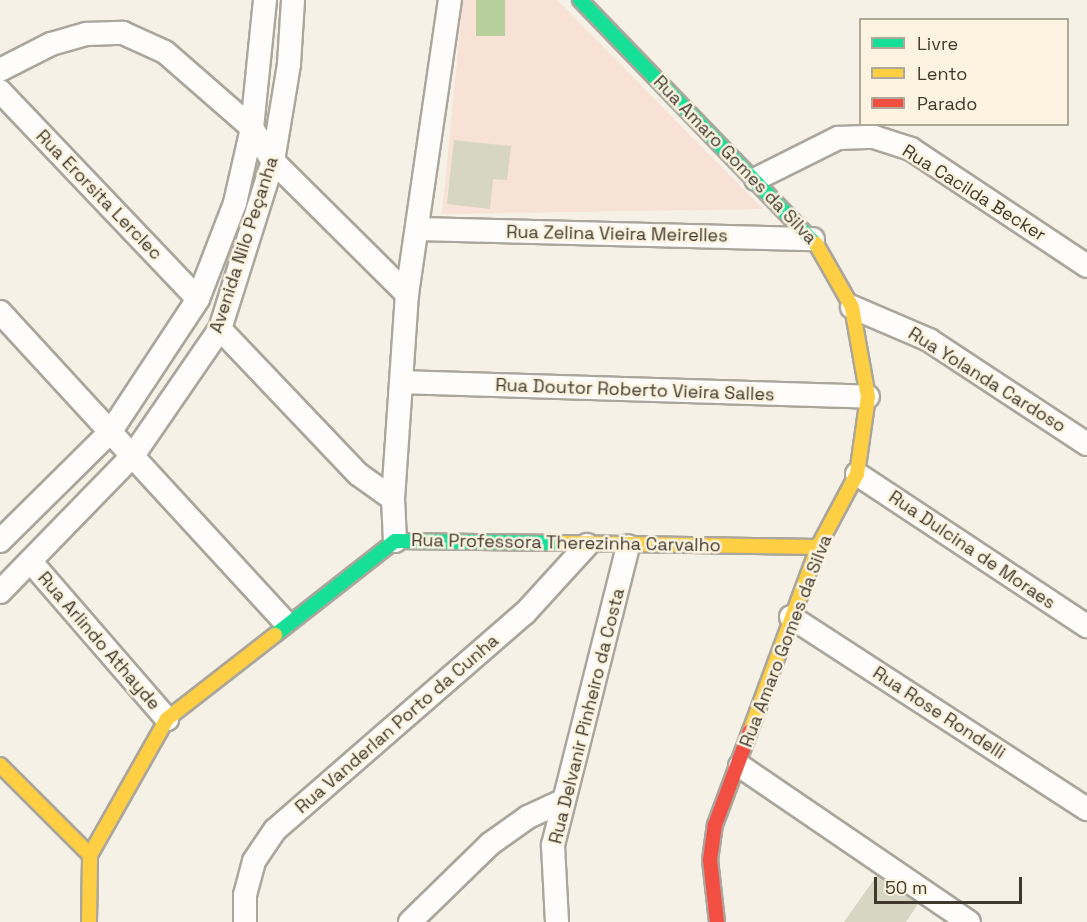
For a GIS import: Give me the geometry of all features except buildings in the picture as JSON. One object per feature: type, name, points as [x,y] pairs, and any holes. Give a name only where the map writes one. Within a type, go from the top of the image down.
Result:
[{"type":"street","name":"Avenida Nilo Peçanha","points":[[2,536],[111,431],[198,299],[236,203],[252,128],[266,0]]},
{"type":"street","name":"Avenida Nilo Peçanha","points":[[0,592],[134,454],[220,329],[273,161],[290,64],[293,0]]},
{"type":"street","points":[[395,541],[393,499],[407,294],[420,230],[450,0]]},
{"type":"street","name":"Rua Amaro Gomes da Silva","points":[[580,0],[813,239],[852,307],[867,397],[857,474],[818,547],[791,617],[740,766],[715,825],[710,860],[717,922]]},
{"type":"street","points":[[0,70],[51,44],[123,33],[165,52],[252,128],[273,161],[407,294]]},
{"type":"street","name":"Rua Erorsita Lerclec","points":[[0,91],[198,299]]},
{"type":"street","name":"Rua Cacilda Becker","points":[[756,179],[798,153],[838,138],[874,137],[911,149],[1087,266]]},
{"type":"street","name":"Rua Zelina Vieira Meirelles","points":[[420,230],[813,239]]},
{"type":"street","name":"Rua Yolanda Cardoso","points":[[852,307],[930,340],[1087,444]]},
{"type":"street","points":[[0,312],[134,454],[285,622]]},
{"type":"street","points":[[220,329],[358,474],[393,499]]},
{"type":"street","name":"Rua Doutor Roberto Vieira Salles","points":[[402,382],[867,397]]},
{"type":"street","name":"Rua Dulcina de Moraes","points":[[857,474],[1087,626]]},
{"type":"street","name":"Rua Professora Therezinha Carvalho","points":[[89,922],[90,855],[167,719],[285,622],[395,541],[818,547]]},
{"type":"street","name":"Rua Vanderlan Porto da Cunha","points":[[245,922],[245,895],[254,861],[275,830],[525,613],[587,545]]},
{"type":"street","name":"Rua Delvanir Pinheiro da Costa","points":[[557,922],[553,845],[562,801],[628,546]]},
{"type":"street","name":"Rua Arlindo Athayde","points":[[31,562],[167,719]]},
{"type":"street","name":"Rua Rose Rondelli","points":[[791,617],[1087,809]]},
{"type":"street","points":[[0,765],[90,855]]},
{"type":"street","points":[[740,766],[969,922]]},
{"type":"street","points":[[410,922],[490,844],[528,817],[562,801]]},
{"type":"shaded area","points":[[463,0],[557,0],[763,209],[442,214]]},
{"type":"shaded area","points":[[476,0],[505,0],[505,36],[476,36]]},
{"type":"traffic: fast","points":[[580,0],[816,244]]},
{"type":"traffic: fast","points":[[275,635],[395,541],[562,543]]},
{"type":"traffic: slow","points":[[750,731],[818,547],[857,474],[868,397],[852,307],[816,244]]},
{"type":"traffic: slow","points":[[562,543],[818,547]]},
{"type":"traffic: slow","points":[[89,922],[90,855],[167,719],[275,635]]},
{"type":"traffic: slow","points":[[0,765],[90,855]]},
{"type":"traffic: jam","points":[[717,922],[710,860],[715,825],[750,731]]}]
